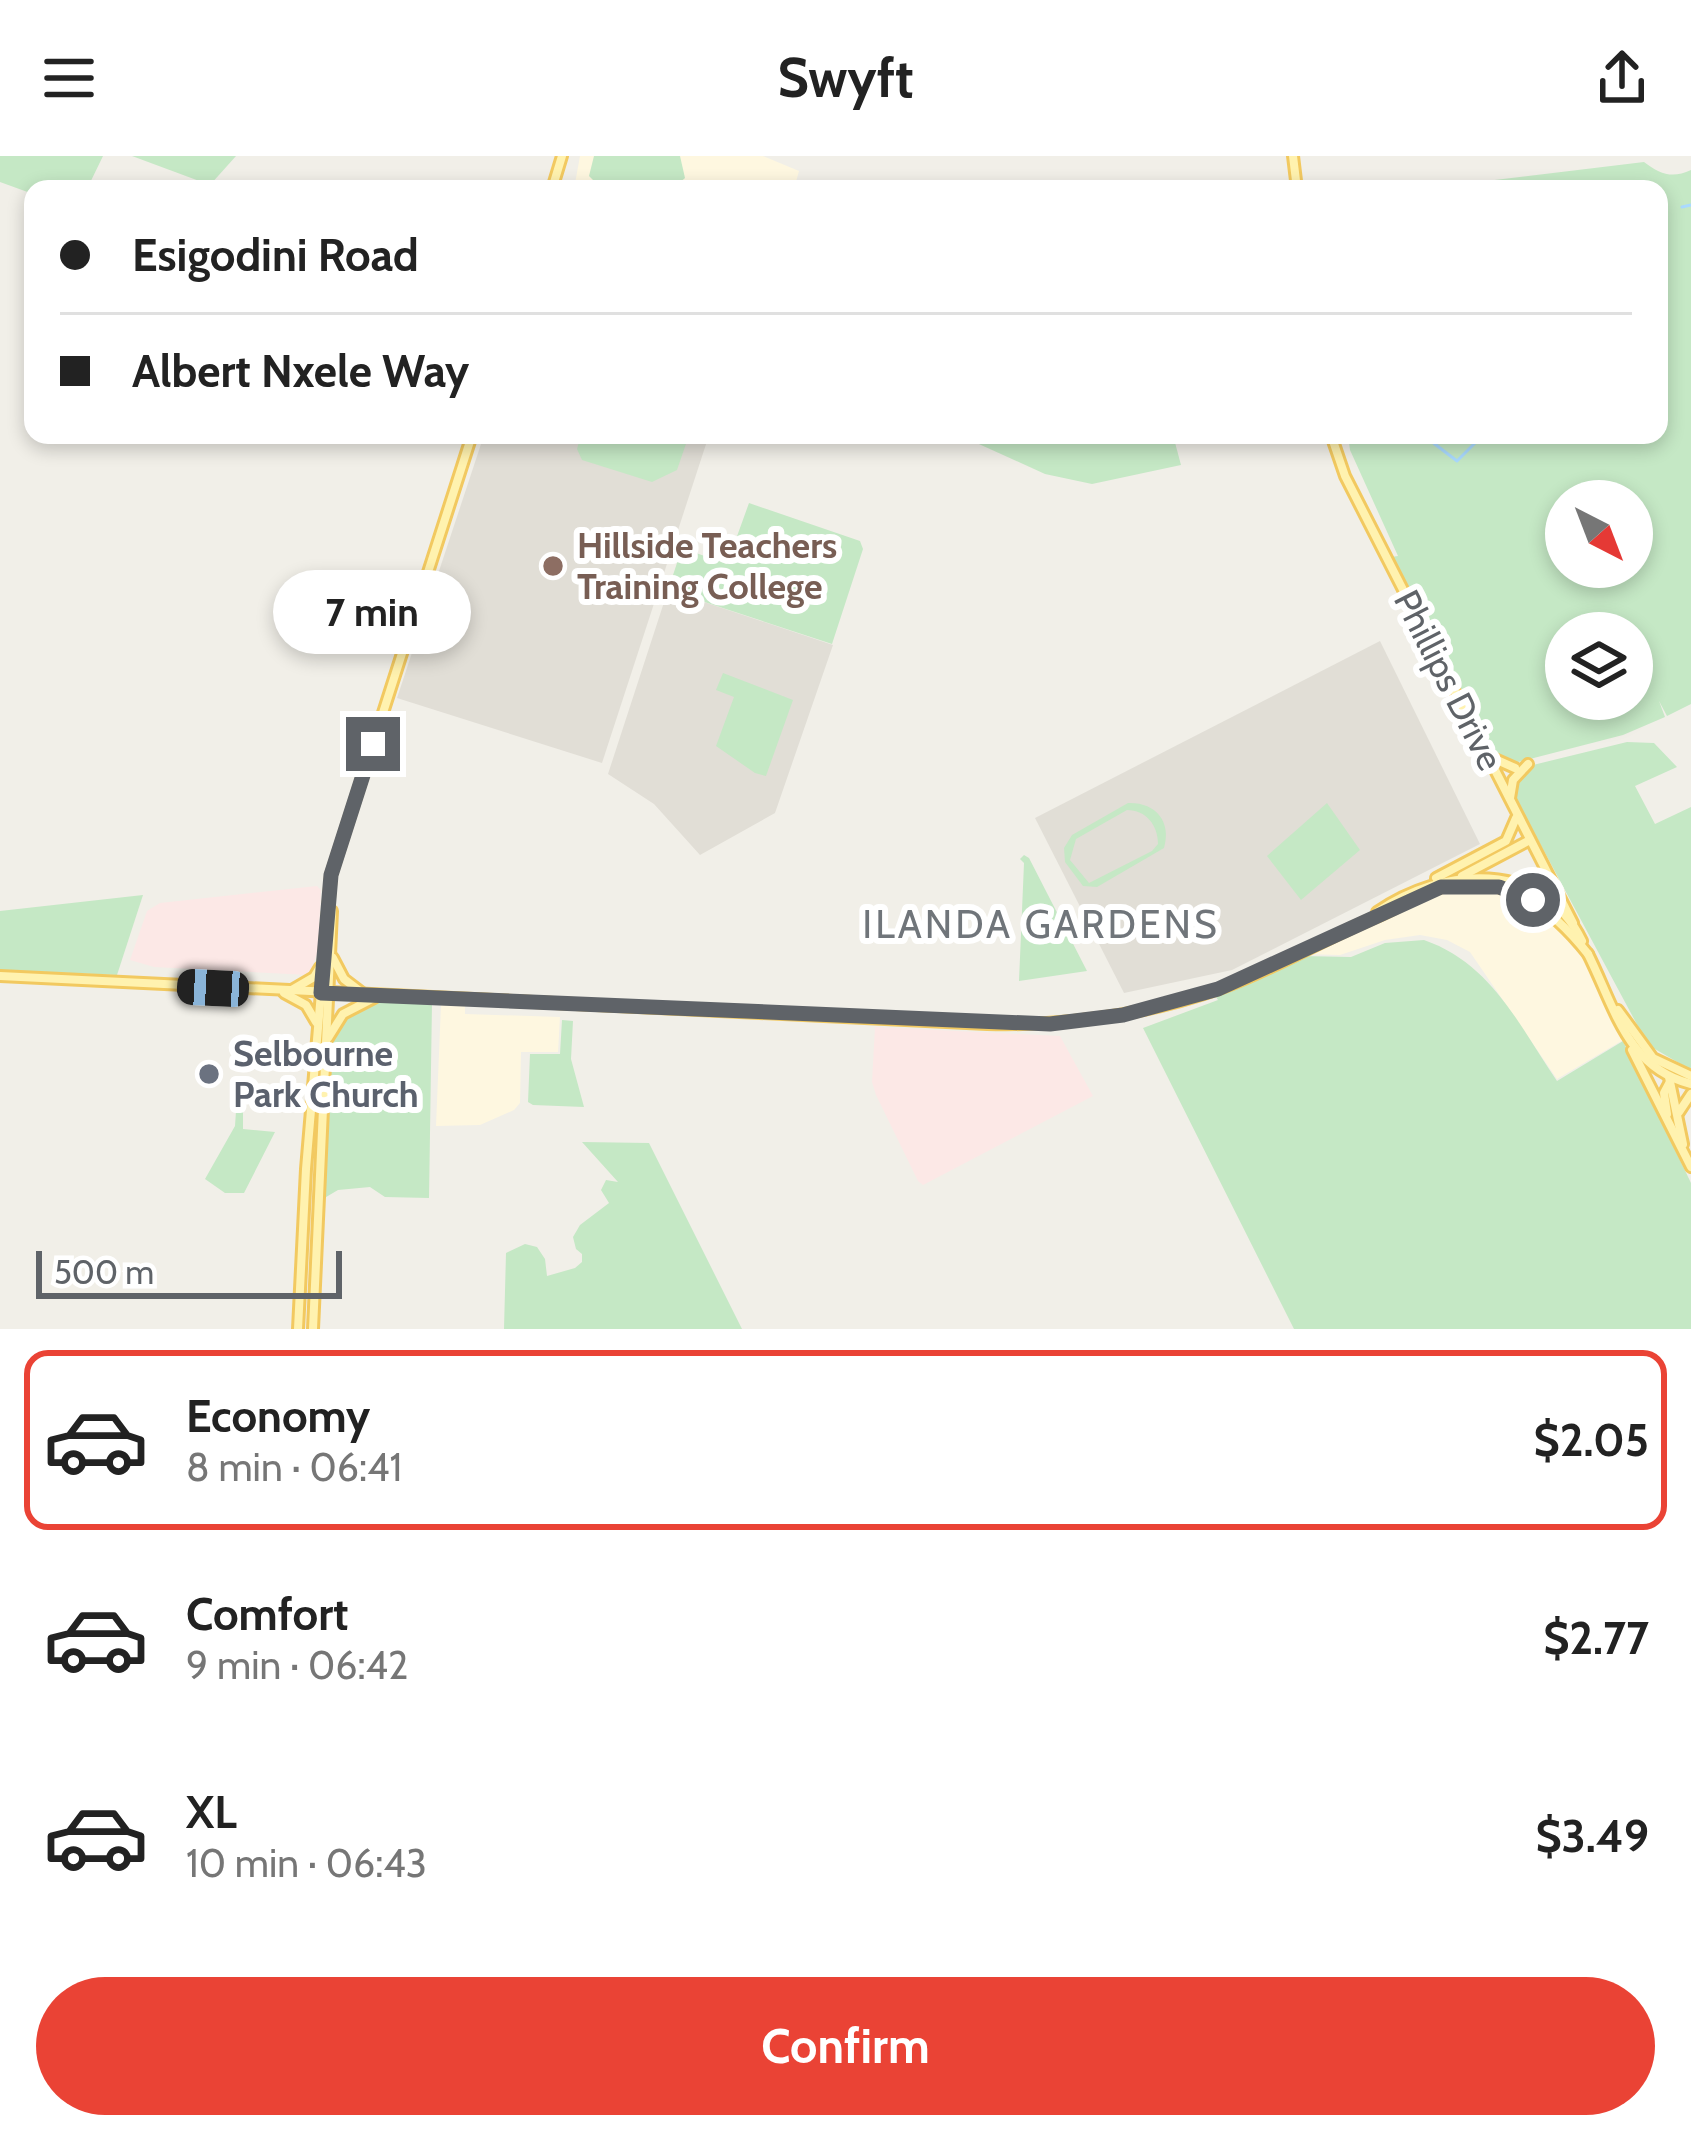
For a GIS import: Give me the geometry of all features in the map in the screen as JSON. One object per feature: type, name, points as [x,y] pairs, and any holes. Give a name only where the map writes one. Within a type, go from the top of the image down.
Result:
[{"type":"main road","points":[[313,1329],[334,872],[469,444]]},
{"type":"main road","name":"Phillips Drive","points":[[1334,444],[1345,476],[1613,1004]]},
{"type":"main road","points":[[1487,755],[1515,767]]},
{"type":"main road","points":[[1510,800],[1513,781],[1528,764]]},
{"type":"main road","points":[[1366,920],[1506,841],[1515,828],[1516,812]]},
{"type":"main road","points":[[0,976],[1050,1024],[1136,1012],[1218,989],[1441,887],[1530,840]]},
{"type":"main road","points":[[1398,898],[1457,878],[1517,885],[1547,899],[1573,923]]},
{"type":"main road","points":[[1441,887],[1486,885],[1520,894],[1549,911],[1588,954]]},
{"type":"main road","points":[[285,992],[314,977],[327,955]]},
{"type":"main road","points":[[327,955],[344,979],[365,995]]},
{"type":"main road","points":[[285,992],[306,1005],[318,1029]]},
{"type":"main road","points":[[298,1329],[306,1169],[325,994]]},
{"type":"main road","points":[[325,1047],[343,1014],[381,996]]},
{"type":"main road","points":[[1613,1004],[1629,1043],[1673,1120]]},
{"type":"main road","points":[[1613,1004],[1644,1050],[1671,1079]]},
{"type":"main road","points":[[1629,1043],[1645,1063],[1671,1079],[1691,1080]]},
{"type":"main road","points":[[1644,1050],[1691,1080]]},
{"type":"main road","points":[[1671,1079],[1664,1094],[1691,1168]]},
{"type":"main road","points":[[1673,1120],[1691,1094]]},
{"type":"shaded area","points":[[580,156],[763,156],[799,171],[796,180],[576,180]]},
{"type":"shaded area","name":"Hillside Teachers Training College","points":[[481,444],[706,444],[602,763],[397,698]]},
{"type":"shaded area","points":[[668,590],[833,645],[775,813],[700,855],[654,804],[608,774]]},
{"type":"shaded area","points":[[1380,641],[1480,844],[1232,970],[1124,993],[1035,818]]},
{"type":"shaded area","points":[[317,886],[321,890],[318,951],[309,975],[154,967],[130,960],[147,911],[160,903]]},
{"type":"shaded area","points":[[1480,890],[1518,898],[1552,917],[1581,954],[1623,1040],[1557,1079],[1470,952],[1447,940],[1420,935],[1385,940],[1340,955],[1302,954],[1440,895]]},
{"type":"shaded area","points":[[441,1005],[465,1006],[465,1014],[560,1017],[558,1052],[521,1052],[520,1103],[514,1110],[480,1125],[436,1126]]},
{"type":"shaded area","points":[[875,1027],[1060,1036],[1093,1096],[923,1185],[872,1082]]},
{"type":"green space","points":[[0,156],[103,156],[91,180],[24,180],[24,191],[0,182]]},
{"type":"green space","points":[[132,156],[236,156],[214,180],[197,180]]},
{"type":"green space","points":[[594,156],[680,156],[685,178],[593,180],[589,176]]},
{"type":"green space","points":[[1644,162],[1666,174],[1691,170],[1691,704],[1667,716],[1659,701],[1665,717],[1623,735],[1514,763],[1492,754],[1391,557],[1398,556],[1349,444],[1668,444],[1668,180],[1494,180]]},
{"type":"green space","points":[[578,444],[686,444],[677,470],[652,482],[582,460]]},
{"type":"green space","points":[[979,444],[1175,444],[1181,465],[1092,484],[1045,474]]},
{"type":"green space","points":[[749,503],[860,541],[863,549],[832,644],[668,590],[682,548],[727,564]]},
{"type":"green space","points":[[723,673],[793,700],[766,776],[716,746],[734,697],[716,690]]},
{"type":"green space","points":[[1627,742],[1654,743],[1677,767],[1635,786],[1655,824],[1691,807],[1691,1070],[1648,1045],[1514,795],[1517,779],[1533,765]]},
{"type":"green space","points":[[1128,803],[1153,810],[1166,829],[1164,848],[1097,887],[1083,886],[1065,862],[1064,848],[1072,835]],"holes":[[[1127,810],[1150,820],[1158,844],[1089,883],[1070,860],[1076,839]]]},
{"type":"green space","points":[[1327,803],[1360,850],[1301,900],[1267,856]]},
{"type":"green space","points":[[1024,855],[1087,971],[1019,981],[1024,863],[1020,859]]},
{"type":"green space","points":[[143,895],[117,975],[0,970],[0,911]]},
{"type":"green space","points":[[1424,940],[1447,950],[1486,980],[1557,1081],[1623,1041],[1691,1183],[1691,1329],[1294,1329],[1143,1028],[1218,1000],[1214,994],[1301,956],[1351,957],[1385,943]]},
{"type":"green space","points":[[370,1002],[432,1003],[429,1198],[385,1197],[370,1187],[338,1190],[321,1200],[332,1037],[346,1015]]},
{"type":"green space","points":[[562,1020],[573,1021],[571,1059],[584,1107],[533,1105],[528,1102],[530,1054],[560,1054]]},
{"type":"green space","points":[[243,1110],[243,1129],[275,1132],[244,1193],[225,1193],[205,1179],[235,1126],[236,1111]]},
{"type":"green space","points":[[582,1142],[649,1143],[742,1329],[504,1329],[506,1253],[525,1244],[537,1247],[545,1259],[547,1276],[575,1268],[582,1254],[573,1237],[580,1225],[609,1203],[601,1190],[606,1180],[618,1182]]},
{"type":"waterway","points":[[1682,207],[1691,205]]},
{"type":"waterway","points":[[1435,444],[1457,461],[1474,444]]},
{"type":"place","name":"Hillside Teachers Training College","points":[[553,566]]},
{"type":"place","name":"Selbourne Park Church","points":[[209,1074]]},
{"type":"district","name":"ILANDA GARDENS","points":[[1041,924]]},
{"type":"route","points":[[373,744],[331,875],[321,993],[1050,1024],[1123,1015],[1236,983],[1441,887],[1499,887],[1533,900]]}]
